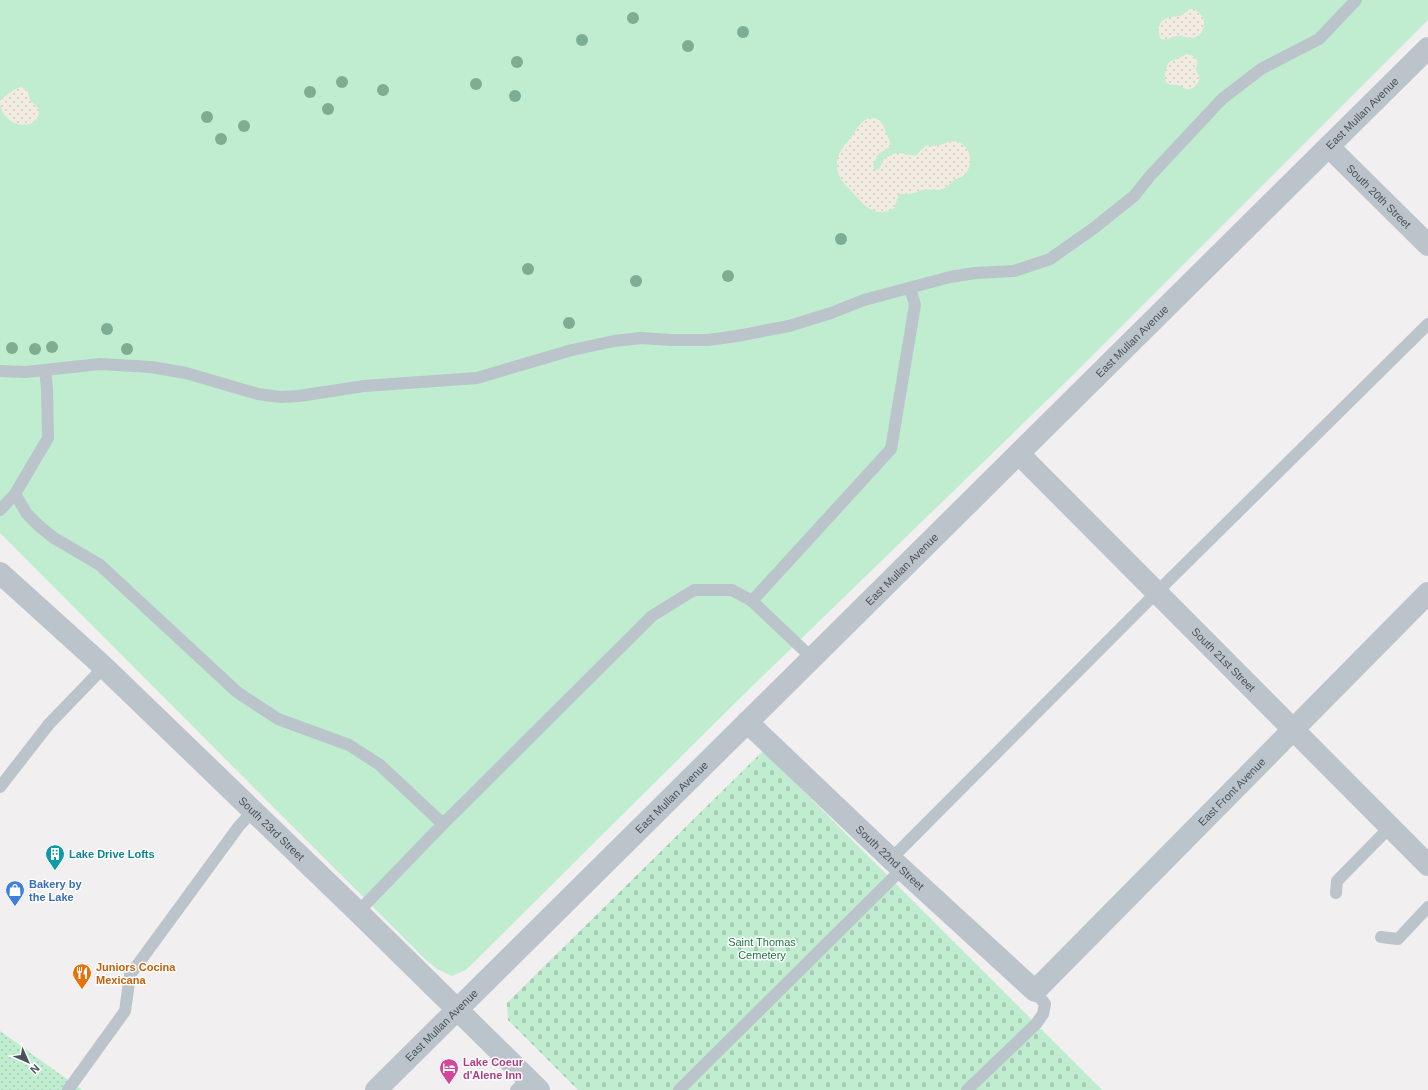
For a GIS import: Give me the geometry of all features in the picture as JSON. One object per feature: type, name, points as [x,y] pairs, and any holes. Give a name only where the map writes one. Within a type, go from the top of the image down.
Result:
[{"type":"street","name":"East Mullan Avenue","points":[[376,1090],[1428,48]]},
{"type":"street","name":"South 20th Street","points":[[1328,147],[1428,245]]},
{"type":"street","name":"South 21st Street","points":[[1019,454],[1390,827],[1425,856]]},
{"type":"street","name":"South 23rd Street","points":[[0,573],[104,667],[358,912],[457,1010],[527,1086]]},
{"type":"street","name":"East Front Avenue","points":[[1035,991],[1292,729],[1428,593]]},
{"type":"street","name":"South 22nd Street","points":[[747,722],[896,864],[1035,991]]},
{"type":"lane","points":[[0,372],[26,372],[100,364],[151,367],[186,372],[258,394],[300,396],[364,386],[477,378],[572,350],[614,341],[641,338],[708,340],[737,336],[789,326],[831,313],[864,300],[950,277],[975,273],[1014,271],[1050,259],[1080,239],[1134,196],[1155,171],[1222,99],[1261,69],[1319,39],[1356,0]]},
{"type":"lane","points":[[752,601],[891,449],[914,305],[910,288]]},
{"type":"lane","points":[[679,1090],[1156,593],[1428,324]]},
{"type":"lane","points":[[0,510],[15,494],[48,438],[47,388],[45,370]]},
{"type":"lane","points":[[15,494],[26,514],[38,526],[54,538],[100,565],[237,692],[278,719],[355,749],[380,766],[443,824]]},
{"type":"lane","points":[[358,912],[443,824],[652,616],[694,590],[732,590],[752,601],[812,658]]},
{"type":"lane","points":[[0,787],[49,724],[104,667]]},
{"type":"lane","points":[[68,1090],[125,1011],[130,975],[239,826],[253,811]]},
{"type":"lane","points":[[1336,893],[1337,881],[1390,827]]},
{"type":"lane","points":[[1381,937],[1398,939],[1428,908]]},
{"type":"lane","points":[[967,1090],[1036,1024],[1043,1014],[1045,1004],[1035,991]]},
{"type":"green space","points":[[0,0],[1428,0],[1428,20],[1072,376],[736,702],[466,970],[452,976],[437,969],[425,959],[0,533]]},
{"type":"green space","name":"Saint Thomas Cemetery","points":[[763,751],[1102,1090],[578,1090],[508,1020],[507,1003]]},
{"type":"green space","points":[[0,1031],[82,1090],[0,1090]]},
{"type":"sand","points":[[1190,9],[1195,9],[1203,17],[1204,24],[1200,34],[1194,38],[1175,36],[1167,39],[1161,39],[1158,30],[1164,19],[1180,16]]},
{"type":"sand","points":[[1187,54],[1194,56],[1198,61],[1196,70],[1200,78],[1198,83],[1191,89],[1168,84],[1165,76],[1169,62]]},
{"type":"sand","points":[[21,87],[27,90],[30,100],[39,109],[38,117],[27,125],[13,122],[6,117],[2,110],[0,101],[10,92]]},
{"type":"sand","points":[[870,118],[878,119],[882,123],[890,144],[890,147],[878,154],[873,165],[875,170],[879,169],[884,159],[894,154],[900,153],[917,155],[926,146],[936,146],[954,141],[963,144],[969,152],[970,162],[967,171],[963,176],[954,180],[944,189],[922,190],[915,193],[899,194],[894,208],[881,212],[870,210],[843,182],[839,175],[837,161],[842,148],[857,128],[861,123]]},
{"type":"place","name":"Lake Drive Lofts","points":[[55,871]]},
{"type":"place","name":"Bakery by the Lake","points":[[15,907]]},
{"type":"place","name":"Juniors Cocina Mexicana","points":[[82,990]]},
{"type":"place","name":"Lake Coeur d'Alene Inn","points":[[449,1085]]}]
